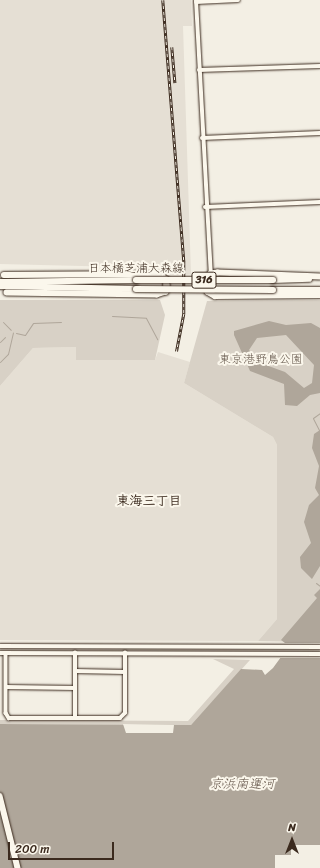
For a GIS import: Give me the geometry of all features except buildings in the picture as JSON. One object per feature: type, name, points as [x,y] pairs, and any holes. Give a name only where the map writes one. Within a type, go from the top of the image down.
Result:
[{"type":"main road","points":[[2,275],[158,274],[166,279],[167,285],[166,292],[157,295],[7,293]]},
{"type":"main road","points":[[320,278],[211,274],[206,284],[212,295],[320,295]]},
{"type":"main road","name":"316","points":[[2,275],[99,280]]},
{"type":"main road","name":"日本橋芝浦大森線","points":[[0,282],[99,280],[273,280],[320,278]]},
{"type":"main road","name":"日本橋芝浦大森線","points":[[0,286],[136,289],[320,290]]},
{"type":"main road","name":"316","points":[[0,293],[99,288]]},
{"type":"main road","points":[[0,796],[18,868]]},
{"type":"street","points":[[211,274],[205,207],[196,1],[238,0]]},
{"type":"street","points":[[199,70],[320,66]]},
{"type":"street","points":[[202,138],[320,133]]},
{"type":"street","points":[[205,207],[320,202]]},
{"type":"street","points":[[0,646],[320,647]]},
{"type":"street","points":[[0,653],[320,654]]},
{"type":"street","points":[[6,653],[6,687],[9,718],[123,716],[125,653]]},
{"type":"street","points":[[75,653],[75,718]]},
{"type":"street","points":[[75,671],[125,672]]},
{"type":"street","points":[[6,687],[75,688]]},
{"type":"shaded area","points":[[0,0],[191,0],[192,26],[183,26],[191,274],[173,275],[164,268],[0,264]]},
{"type":"shaded area","points":[[76,347],[76,360],[155,360],[158,352],[190,362],[184,383],[273,437],[277,445],[277,619],[258,641],[0,640],[0,386],[33,348]]},
{"type":"green space","points":[[0,300],[160,300],[165,315],[155,360],[76,360],[76,347],[33,348],[0,386]]},
{"type":"green space","name":"東京港野鳥公園","points":[[320,300],[320,642],[258,641],[277,619],[277,445],[273,437],[184,383],[207,301]]},
{"type":"green space","points":[[213,659],[250,660],[191,725],[0,724],[0,720],[188,721],[234,669]]},
{"type":"water","points":[[269,321],[286,325],[311,323],[320,328],[320,393],[310,395],[297,406],[285,405],[284,384],[250,371],[234,335],[234,331]],"holes":[[[286,335],[314,365],[312,383],[304,388],[285,372],[263,364],[249,350],[257,338]]]},
{"type":"water","points":[[320,430],[320,566],[312,579],[301,568],[300,557],[311,543],[304,522],[309,505],[319,495],[315,488],[319,466],[312,448],[314,434]]},
{"type":"water","name":"京浜南運河","points":[[320,589],[320,845],[291,845],[291,855],[275,855],[275,868],[0,868],[0,724],[191,725],[241,669],[262,670],[265,675],[273,668],[289,646],[281,640],[317,598],[314,595]]},
{"type":"pier","points":[[282,643],[320,643],[320,658],[278,658],[287,646]]},
{"type":"pier","points":[[123,724],[174,725],[173,733],[126,733]]},
{"type":"waterway","points":[[112,316],[146,318],[157,339]]},
{"type":"waterway","points":[[3,322],[11,330]]},
{"type":"waterway","points":[[16,333],[25,335],[33,323],[61,322]]},
{"type":"waterway","points":[[0,362],[8,354],[13,333]]},
{"type":"waterway","points":[[0,342],[5,337]]},
{"type":"waterway","points":[[319,430],[313,418],[320,413]]},
{"type":"waterway","points":[[316,583],[320,586]]},
{"type":"railway","points":[[163,0],[184,262],[184,314],[177,351]]},
{"type":"railway","points":[[172,47],[175,83]]},
{"type":"district","name":"東海三丁目","points":[[149,501]]}]
